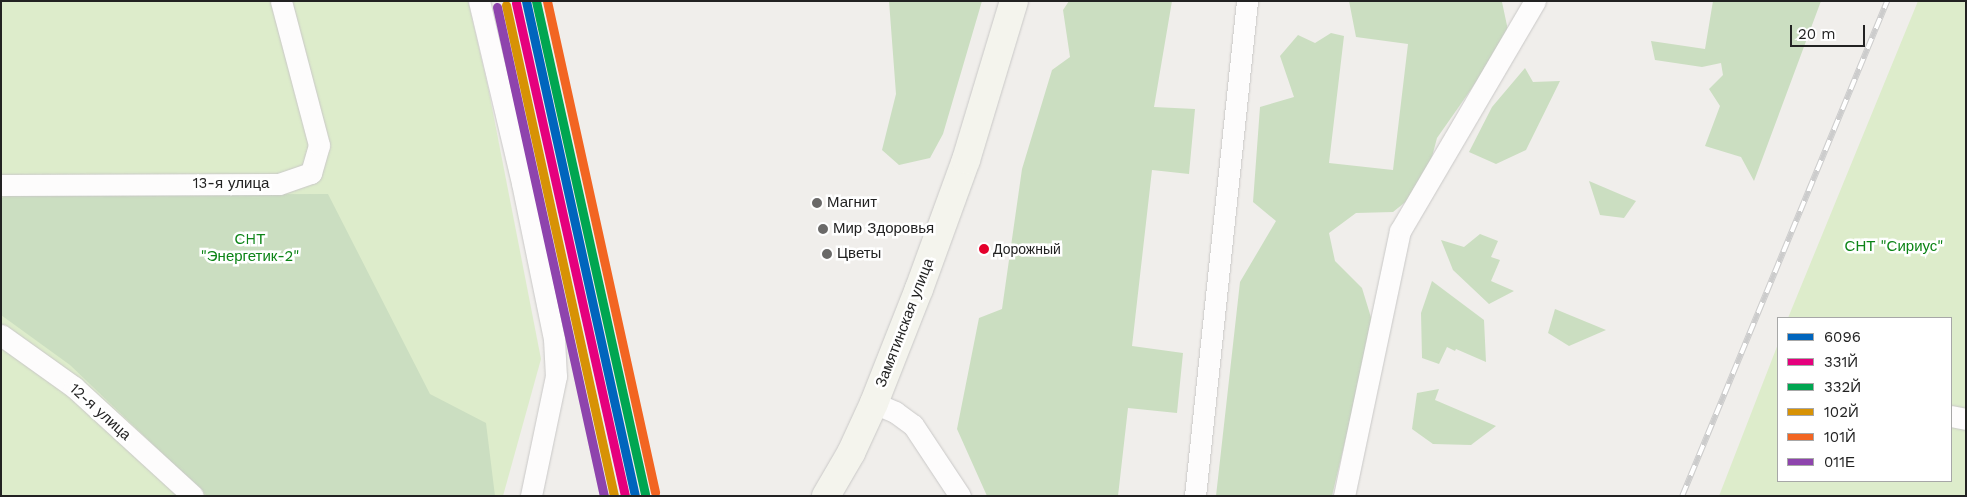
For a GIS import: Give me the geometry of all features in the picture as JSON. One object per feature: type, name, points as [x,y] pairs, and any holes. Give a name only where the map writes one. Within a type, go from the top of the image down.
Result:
[{"type":"street","name":"13-я улица","points":[[1,185],[279,184],[311,173],[319,145],[281,1]]},
{"type":"street","points":[[478,1],[522,183],[554,338],[556,376],[531,496]]},
{"type":"street","name":"Замятинская улица","points":[[826,496],[851,453],[874,403],[919,289],[966,160],[1000,54],[1014,1]]},
{"type":"street","points":[[1195,496],[1247,1]]},
{"type":"street","points":[[1344,496],[1400,231],[1536,1]]},
{"type":"street","name":"12-я улица","points":[[1,335],[74,387],[193,496]]},
{"type":"street","points":[[874,403],[895,412],[913,425],[960,496]]},
{"type":"street","points":[[1952,416],[1966,419]]},
{"type":"green space","name":"СHТ \"Энергетик-2\"","points":[[1,1],[468,1],[488,87],[541,359],[503,496],[1,496]]},
{"type":"green space","points":[[889,1],[982,1],[943,134],[930,158],[899,165],[882,150],[896,94]]},
{"type":"green space","points":[[1069,1],[1172,1],[1154,107],[1195,109],[1189,174],[1152,170],[1132,346],[1183,353],[1177,413],[1128,408],[1118,496],[987,496],[957,429],[979,318],[1002,309],[1022,169],[1052,70],[1070,57],[1063,10]]},
{"type":"green space","points":[[1349,1],[1502,2],[1509,35],[1437,138],[1424,187],[1393,212],[1356,213],[1329,233],[1335,261],[1362,288],[1373,324],[1332,496],[1216,496],[1240,282],[1276,221],[1253,202],[1260,107],[1294,97],[1280,56],[1298,35],[1315,43],[1331,33],[1344,36],[1329,163],[1393,170],[1408,44],[1356,37]]},
{"type":"green space","points":[[1713,1],[1821,1],[1754,181],[1741,157],[1705,146],[1720,106],[1709,89],[1723,75],[1721,63],[1702,67],[1655,60],[1651,41],[1705,49]]},
{"type":"green space","name":"СНТ \"Сириус\"","points":[[1918,1],[1966,1],[1966,496],[1719,496],[1777,347],[1777,482],[1952,482],[1952,317],[1788,317]]},
{"type":"green space","points":[[1525,68],[1533,82],[1560,81],[1526,150],[1496,164],[1469,152],[1492,107]]},
{"type":"green space","points":[[1589,181],[1636,201],[1624,218],[1600,215]]},
{"type":"green space","points":[[328,194],[430,394],[486,423],[495,496],[207,496],[70,365],[1,315],[1,199],[6,195]]},
{"type":"green space","points":[[1480,234],[1498,241],[1491,257],[1500,260],[1491,281],[1514,291],[1489,304],[1453,270],[1441,240],[1464,247]]},
{"type":"green space","points":[[1432,281],[1484,320],[1486,362],[1447,347],[1439,364],[1422,358],[1421,313]]},
{"type":"green space","points":[[1555,309],[1606,330],[1569,346],[1548,333]]},
{"type":"green space","points":[[1439,389],[1435,400],[1496,426],[1471,445],[1433,444],[1412,429],[1417,393]]},
{"type":"railway","points":[[1682,496],[1887,1]]},
{"type":"transit line","name":"6096","points":[[526,1],[635,496]]},
{"type":"transit line","name":"332Й","points":[[536,1],[645,494]]},
{"type":"transit line","name":"101Й","points":[[547,1],[655,492]]},
{"type":"transit line","name":"331Й","points":[[516,3],[625,496]]},
{"type":"transit line","name":"102Й","points":[[506,5],[614,496]]},
{"type":"transit line","name":"011Е","points":[[497,7],[604,496]]},
{"type":"place","name":"Магнит","points":[[817,203]]},
{"type":"place","name":"Мир Здоровья","points":[[823,229]]},
{"type":"place","name":"Дорожный","points":[[984,249]]},
{"type":"place","name":"Цветы","points":[[827,254]]}]
